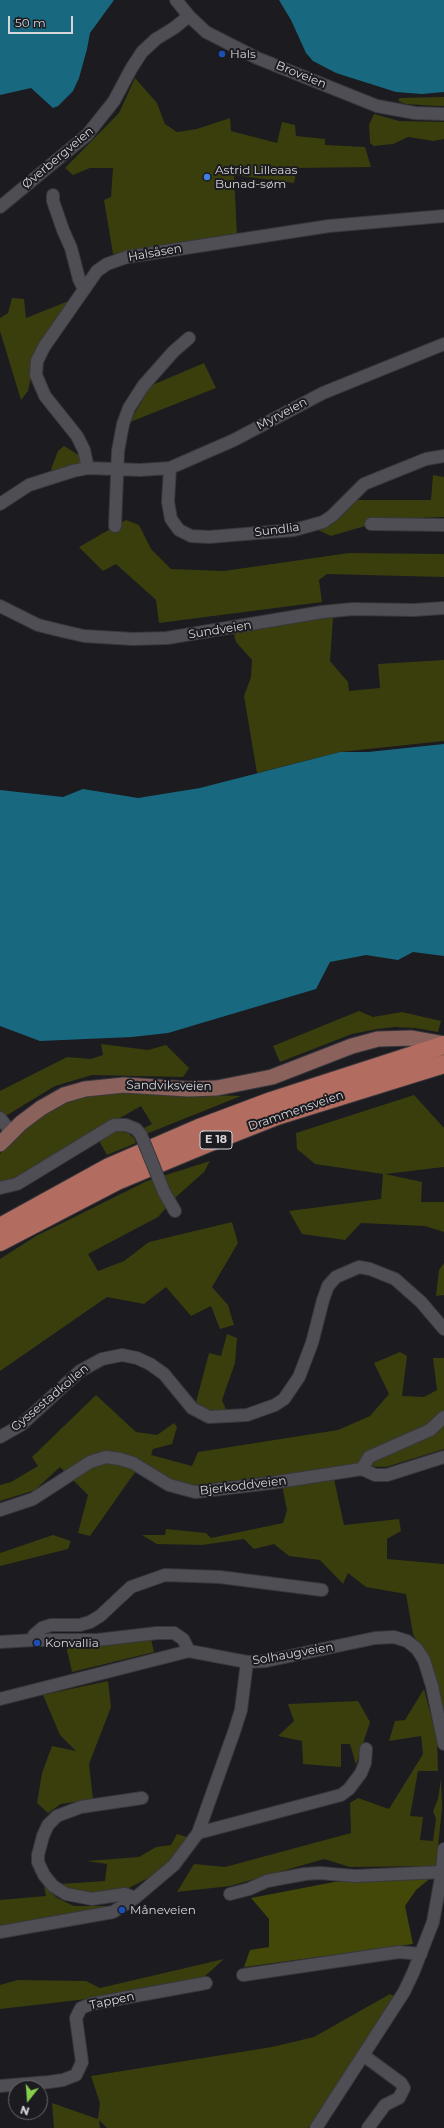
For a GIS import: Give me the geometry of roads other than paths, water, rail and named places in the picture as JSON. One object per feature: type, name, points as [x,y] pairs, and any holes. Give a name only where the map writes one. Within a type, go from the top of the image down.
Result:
[{"type":"highway","name":"Drammensveien","points":[[0,1227],[109,1167],[199,1128],[271,1101],[444,1044]]},
{"type":"highway","name":"Drammensveien","points":[[0,1242],[117,1181],[206,1144],[277,1116],[444,1064]]},
{"type":"main road","name":"Sandviksveien","points":[[0,1144],[11,1132],[41,1108],[64,1095],[85,1089],[124,1085],[198,1089],[230,1086],[272,1077],[352,1046],[378,1039],[412,1038],[444,1044]]},
{"type":"street","name":"Broveien","points":[[176,0],[188,16],[210,34],[241,51],[371,103],[414,113],[444,114]]},
{"type":"street","name":"Øverbergveien","points":[[0,207],[86,135],[101,120],[114,101],[142,52],[156,39],[174,28],[188,16]]},
{"type":"street","points":[[53,195],[53,201],[71,248],[79,279],[84,289]]},
{"type":"street","name":"Halsåsen","points":[[88,468],[84,450],[77,436],[45,396],[36,375],[37,361],[44,347],[97,270],[106,264],[127,257],[329,226],[444,216]]},
{"type":"street","points":[[115,526],[120,434],[129,408],[143,386],[160,366],[188,338]]},
{"type":"street","name":"Myrveien","points":[[0,504],[29,485],[88,468],[118,470],[170,468],[234,440],[323,393],[444,344]]},
{"type":"street","name":"Sundlia","points":[[170,468],[168,502],[171,519],[179,530],[191,536],[209,537],[294,530],[323,522],[332,516],[364,484],[426,459],[444,456]]},
{"type":"street","points":[[371,524],[444,525]]},
{"type":"street","name":"Sundveien","points":[[0,606],[38,625],[58,630],[84,636],[133,639],[167,638],[322,612],[444,608]]},
{"type":"street","points":[[0,1118],[11,1132]]},
{"type":"street","points":[[0,1188],[17,1184],[114,1125],[126,1125],[136,1129],[141,1135],[164,1192],[175,1211]]},
{"type":"street","name":"Gyssestadkollen","points":[[0,1437],[22,1425],[80,1371],[102,1359],[122,1355],[137,1358],[160,1370],[177,1388],[192,1408],[209,1417],[247,1415],[275,1405],[284,1399],[299,1376],[312,1343],[328,1286],[336,1277],[359,1268],[376,1270],[395,1279],[421,1302],[444,1329]]},
{"type":"street","points":[[444,1418],[430,1430],[369,1458],[362,1469],[376,1475],[386,1474],[444,1457]]},
{"type":"street","name":"Bjerkoddveien","points":[[0,1510],[33,1499],[90,1462],[106,1457],[120,1458],[133,1463],[169,1485],[195,1492],[271,1483],[362,1469]]},
{"type":"street","points":[[34,1640],[36,1631],[46,1627],[80,1625],[90,1622],[100,1616],[131,1587],[165,1575],[220,1577],[322,1590]]},
{"type":"street","points":[[0,1642],[34,1640],[97,1640],[157,1633],[174,1633],[183,1639],[189,1651]]},
{"type":"street","name":"Solhaugveien","points":[[0,1699],[189,1651],[247,1662],[266,1661],[375,1638],[394,1637],[407,1641],[417,1649],[424,1660],[432,1686],[444,1744]]},
{"type":"street","points":[[0,1932],[99,1916],[121,1908],[136,1898],[174,1865],[198,1833],[241,1710],[247,1662]]},
{"type":"street","points":[[198,1833],[341,1795],[349,1789],[361,1773],[365,1763],[366,1749]]},
{"type":"street","points":[[136,1898],[125,1894],[92,1899],[66,1894],[53,1886],[44,1876],[38,1862],[43,1836],[48,1825],[57,1816],[81,1807],[142,1798]]},
{"type":"street","points":[[316,2128],[404,1992],[433,1922],[442,1872],[444,1849]]},
{"type":"street","points":[[230,1894],[249,1889],[267,1881],[305,1874],[320,1873],[355,1876],[442,1872]]},
{"type":"street","points":[[243,1975],[399,1952],[421,1954]]},
{"type":"street","name":"Tappen","points":[[0,2086],[63,2080],[76,2075],[82,2062],[76,2018],[81,2008],[91,2004],[206,1983]]},
{"type":"street","points":[[363,2055],[401,2083],[404,2088],[398,2098],[385,2105],[370,2127]]},
{"type":"water","points":[[0,0],[114,0],[90,33],[79,78],[73,91],[58,106],[53,108],[31,88],[0,95]]},
{"type":"water","points":[[279,0],[444,0],[444,92],[422,94],[396,92],[336,73],[313,61],[306,53],[291,20]]},
{"type":"water","points":[[444,744],[444,956],[413,952],[398,960],[366,955],[330,962],[316,989],[168,1033],[132,1037],[40,1041],[0,1026],[0,790],[63,797],[83,789],[138,798],[200,788],[340,752],[368,752]]},
{"type":"place","name":"Hals","points":[[222,54]]},
{"type":"place","name":"Astrid Lilleaas Bunad-søm","points":[[207,177]]},
{"type":"place","name":"Konvallia","points":[[37,1643]]},
{"type":"place","name":"Måneveien","points":[[122,1910]]}]
